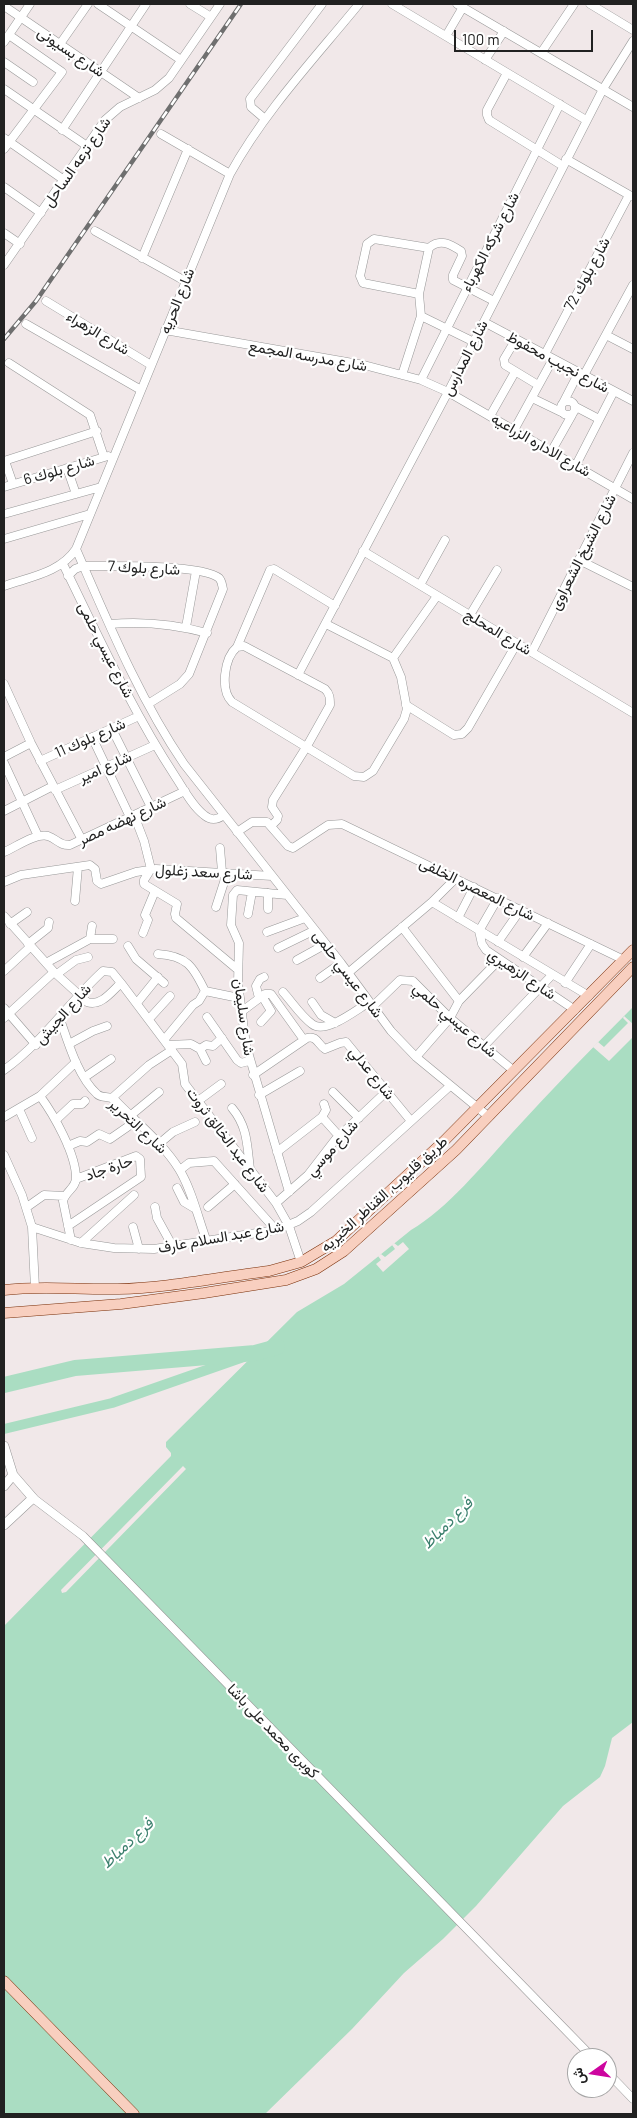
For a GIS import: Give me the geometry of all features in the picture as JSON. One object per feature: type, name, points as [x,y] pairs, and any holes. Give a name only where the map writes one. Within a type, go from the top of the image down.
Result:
[{"type":"main road","name":"طريق قليوب, القناطر الخيريه","points":[[4,1290],[35,1288],[117,1290],[144,1288],[269,1271],[301,1262],[336,1242],[514,1072],[633,950]]},
{"type":"main road","name":"طريق قليوب, القناطر الخيريه","points":[[4,1313],[142,1301],[270,1283],[301,1275],[316,1268],[344,1252],[456,1150],[633,967]]},
{"type":"main road","points":[[4,1981],[134,2114]]},
{"type":"street","points":[[4,42],[30,4]]},
{"type":"street","points":[[60,44],[88,4]]},
{"type":"street","points":[[98,4],[181,60]]},
{"type":"street","points":[[62,130],[146,4]]},
{"type":"street","points":[[190,4],[210,18]]},
{"type":"street","name":"شارع ترعه الساحل","points":[[4,265],[86,146],[112,113],[162,85],[220,4]]},
{"type":"street","points":[[265,119],[251,107],[250,99],[322,4]]},
{"type":"street","name":"شارع الحريه","points":[[4,586],[55,569],[63,564],[76,549],[185,281],[241,152],[265,119],[359,4]]},
{"type":"street","points":[[392,4],[586,120]]},
{"type":"street","points":[[541,53],[574,4]]},
{"type":"street","points":[[590,4],[633,30]]},
{"type":"street","name":"شارع بسيونى","points":[[4,6],[139,98]]},
{"type":"street","points":[[446,36],[460,6],[633,107]]},
{"type":"street","points":[[485,60],[504,31]]},
{"type":"street","points":[[4,149],[6,140],[34,110],[61,75],[61,71],[9,35]]},
{"type":"street","name":"شارع المدارس","points":[[298,675],[474,342],[586,120],[633,41]]},
{"type":"street","points":[[4,62],[33,82]]},
{"type":"street","points":[[507,73],[487,110],[489,120],[537,150],[631,196]]},
{"type":"street","points":[[4,90],[86,146]]},
{"type":"street","name":"شارع شركه الكهرباء","points":[[421,380],[560,104]]},
{"type":"street","points":[[161,134],[230,174]]},
{"type":"street","points":[[6,140],[64,180]]},
{"type":"street","points":[[142,258],[188,149]]},
{"type":"street","points":[[4,187],[41,213]]},
{"type":"street","name":"شارع بلوك 72","points":[[545,354],[631,196]]},
{"type":"street","points":[[95,231],[185,281]]},
{"type":"street","points":[[4,233],[20,244]]},
{"type":"street","points":[[419,294],[363,283],[360,276],[367,244],[374,239],[430,248],[441,242],[461,251],[462,256],[453,278],[454,282],[494,301]]},
{"type":"street","points":[[402,375],[421,316],[419,294],[430,248]]},
{"type":"street","points":[[562,407],[630,300],[633,285]]},
{"type":"street","name":"شارع الزهراء","points":[[46,301],[151,365]]},
{"type":"street","points":[[421,316],[474,342]]},
{"type":"street","name":"شارع نجيب محفوظ","points":[[484,322],[633,402]]},
{"type":"street","points":[[26,324],[141,390]]},
{"type":"street","name":"شارع مدرسه المجمع","points":[[165,330],[364,365],[421,380],[448,392]]},
{"type":"street","points":[[606,335],[633,350]]},
{"type":"street","points":[[516,339],[504,362],[506,368],[538,386]]},
{"type":"street","points":[[514,430],[553,358]]},
{"type":"street","points":[[9,364],[88,413],[92,418],[104,457]]},
{"type":"street","points":[[490,416],[515,372]]},
{"type":"street","points":[[576,466],[614,391]]},
{"type":"street","name":"شارع الاداره الزراعيه","points":[[448,392],[633,499]]},
{"type":"street","points":[[532,398],[562,407],[566,415],[574,411],[599,420]]},
{"type":"street","points":[[562,407],[570,401],[574,411]]},
{"type":"street","points":[[552,452],[574,411]]},
{"type":"street","points":[[13,484],[4,461],[96,431]]},
{"type":"street","name":"شارع الشيخ الشعراوى","points":[[532,652],[633,453]]},
{"type":"street","name":"شارع بلوك 6","points":[[4,487],[115,454]]},
{"type":"street","points":[[67,468],[76,494]]},
{"type":"street","points":[[4,514],[101,487]]},
{"type":"street","points":[[4,539],[90,514]]},
{"type":"street","points":[[420,586],[444,540]]},
{"type":"street","name":"شارع عيسي حلمى","points":[[76,549],[148,704],[173,748],[341,963],[370,1005],[391,1031],[416,1057],[489,1116]]},
{"type":"street","name":"شارع المحلج","points":[[363,551],[633,713]]},
{"type":"street","points":[[579,560],[633,587]]},
{"type":"street","name":"شارع عيسي حلمى","points":[[63,564],[155,745],[185,791],[203,814],[208,818],[219,819],[224,815]]},
{"type":"street","points":[[68,576],[84,566]]},
{"type":"street","name":"شارع بلوك 7","points":[[84,566],[154,566],[196,571],[216,576],[220,580],[222,589],[207,633]]},
{"type":"street","points":[[326,624],[393,658],[401,677],[406,705],[404,720],[373,771],[364,777],[354,776],[229,699],[226,690],[227,664],[237,647],[270,570],[274,569],[335,606]]},
{"type":"street","points":[[470,615],[498,570]]},
{"type":"street","points":[[186,627],[196,571]]},
{"type":"street","points":[[393,658],[437,596]]},
{"type":"street","points":[[110,624],[148,622],[186,627],[207,633],[189,674],[180,684],[148,704]]},
{"type":"street","points":[[406,705],[454,735],[462,734],[468,728],[517,643]]},
{"type":"street","points":[[237,647],[244,646],[325,689],[330,698],[330,705],[273,800],[272,807],[278,816],[278,820],[271,826],[266,822],[252,822],[237,832]]},
{"type":"street","points":[[4,684],[7,700],[82,840]]},
{"type":"street","name":"شارع بلوك 11","points":[[40,761],[139,716]]},
{"type":"street","points":[[112,728],[151,807]]},
{"type":"street","points":[[92,737],[144,842],[151,869],[144,882],[145,886],[177,904],[176,918],[238,969]]},
{"type":"street","points":[[4,757],[31,743]]},
{"type":"street","name":"شارع امير","points":[[4,811],[155,745]]},
{"type":"street","points":[[4,763],[38,836],[4,852]]},
{"type":"street","name":"شارع نهضه مصر","points":[[38,836],[48,836],[65,846],[82,840],[185,791]]},
{"type":"street","name":"شارع المعصره الخلفى","points":[[271,826],[288,846],[293,848],[328,825],[342,824],[624,960]]},
{"type":"street","points":[[216,906],[224,873],[220,848]]},
{"type":"street","points":[[4,882],[21,875],[78,867],[76,901]]},
{"type":"street","name":"شارع سعد زغلول","points":[[78,867],[94,867],[97,881],[102,884],[151,869],[272,876]]},
{"type":"street","points":[[348,973],[432,902],[456,878]]},
{"type":"street","points":[[458,918],[474,887]]},
{"type":"street","name":"شارع سليمان","points":[[287,896],[237,890],[233,895],[231,925],[239,943],[239,998],[249,1061],[289,1192]]},
{"type":"street","points":[[143,933],[148,920],[145,915],[155,891]]},
{"type":"street","points":[[248,914],[252,892]]},
{"type":"street","points":[[268,893],[268,909]]},
{"type":"street","points":[[479,931],[498,898]]},
{"type":"street","name":"شارع الزهيري","points":[[432,902],[589,996]]},
{"type":"street","points":[[498,942],[521,910]]},
{"type":"street","points":[[27,912],[7,923],[87,1002],[96,1003],[122,983]]},
{"type":"street","points":[[267,932],[305,918]]},
{"type":"street","points":[[4,971],[48,928],[49,922]]},
{"type":"street","points":[[523,957],[548,923]]},
{"type":"street","points":[[90,939],[92,926]]},
{"type":"street","points":[[402,927],[459,1001]]},
{"type":"street","points":[[278,948],[315,930]]},
{"type":"street","name":"شارع الزهيري","points":[[479,931],[482,944],[486,950],[575,1010]]},
{"type":"street","points":[[46,963],[90,939],[113,939]]},
{"type":"street","points":[[297,960],[326,944]]},
{"type":"street","points":[[565,983],[591,944]]},
{"type":"street","points":[[128,946],[136,959],[164,983]]},
{"type":"street","points":[[158,954],[171,955],[189,964],[194,968],[205,991]]},
{"type":"street","points":[[36,1045],[5,1013],[56,973],[76,960],[88,956]]},
{"type":"street","points":[[416,1057],[450,1018],[459,1001],[500,960]]},
{"type":"street","points":[[320,978],[341,963]]},
{"type":"street","name":"شارع الجيش","points":[[4,1070],[36,1045],[60,1019],[79,994],[106,970],[112,972],[122,983]]},
{"type":"street","points":[[484,1046],[552,974]]},
{"type":"street","points":[[136,1003],[158,977]]},
{"type":"street","points":[[261,1022],[271,1010],[261,997],[256,986],[260,979],[264,977]]},
{"type":"street","name":"شارع عيسي حلمي","points":[[370,1005],[400,980],[412,981],[450,1018],[514,1072]]},
{"type":"street","name":"شارع عبد الخالق ثروت","points":[[122,983],[184,1068],[185,1084],[276,1203],[289,1226],[301,1262]]},
{"type":"street","points":[[205,991],[239,998]]},
{"type":"street","points":[[112,1098],[168,1045],[193,1005],[199,1001],[205,991]]},
{"type":"street","points":[[241,1012],[261,997],[271,994],[304,1040],[253,1075]]},
{"type":"street","points":[[278,1002],[285,994],[312,1024],[320,1028],[326,1028],[370,1005]]},
{"type":"street","points":[[149,1019],[170,996]]},
{"type":"street","points":[[312,1002],[321,1016],[336,1023]]},
{"type":"street","points":[[286,1013],[295,1006]]},
{"type":"street","points":[[207,1017],[239,1062],[244,1064],[249,1061]]},
{"type":"street","points":[[293,1024],[306,1017]]},
{"type":"street","name":"شارع التحرير","points":[[60,1019],[76,1062],[98,1095],[112,1098],[160,1142],[180,1170],[207,1242]]},
{"type":"street","points":[[69,1044],[107,1026]]},
{"type":"street","name":"شارع عدلي","points":[[304,1040],[313,1037],[325,1050],[340,1043],[348,1043],[411,1121]]},
{"type":"street","points":[[200,1049],[206,1045],[213,1046],[222,1038]]},
{"type":"street","points":[[168,1045],[191,1044],[200,1049],[206,1061]]},
{"type":"street","points":[[85,1077],[111,1059]]},
{"type":"street","points":[[4,1117],[19,1110],[40,1096],[76,1062]]},
{"type":"street","points":[[259,1095],[300,1071]]},
{"type":"street","points":[[198,1101],[221,1084]]},
{"type":"street","name":"شارع عبد السلام عارف","points":[[32,1227],[81,1243],[139,1249],[207,1242],[289,1226],[311,1212],[450,1086]]},
{"type":"street","name":"شارع موسي","points":[[276,1203],[308,1175],[339,1136],[387,1091]]},
{"type":"street","points":[[68,1146],[80,1141],[87,1142],[99,1134],[110,1139],[159,1092]]},
{"type":"street","points":[[333,1092],[359,1118]]},
{"type":"street","points":[[40,1096],[56,1120],[68,1146],[76,1179],[74,1186],[64,1196],[64,1206],[71,1240]]},
{"type":"street","points":[[56,1120],[73,1104],[82,1104],[85,1101]]},
{"type":"street","points":[[277,1152],[322,1117],[326,1110],[324,1104]]},
{"type":"street","points":[[232,1108],[242,1119],[250,1170]]},
{"type":"street","points":[[19,1110],[32,1138]]},
{"type":"street","points":[[322,1117],[339,1136]]},
{"type":"street","points":[[160,1142],[173,1132],[195,1122]]},
{"type":"street","points":[[4,1155],[6,1166],[27,1207],[32,1227],[35,1288]]},
{"type":"street","name":"حارة جاد","points":[[68,1226],[141,1177],[140,1159],[136,1156],[76,1179]]},
{"type":"street","points":[[180,1170],[189,1163],[214,1161],[276,1230]]},
{"type":"street","points":[[208,1207],[235,1184]]},
{"type":"street","points":[[177,1188],[184,1202],[194,1208]]},
{"type":"street","points":[[27,1207],[44,1194],[64,1196]]},
{"type":"street","points":[[81,1243],[134,1195]]},
{"type":"street","points":[[155,1207],[157,1218],[173,1247]]},
{"type":"street","points":[[133,1227],[139,1249]]},
{"type":"street","points":[[4,1446],[13,1475],[33,1498],[4,1525]]},
{"type":"street","points":[[4,1486],[13,1475]]},
{"type":"street","name":"كوبرى محمد على باشا","points":[[33,1498],[83,1536],[583,2048]]},
{"type":"street","points":[[617,2082],[633,2099]]},
{"type":"water","name":"فرع دمياط","points":[[633,1007],[633,1722],[612,1738],[605,1766],[600,1777],[563,1806],[476,1906],[443,1939],[404,1973],[352,2029],[265,2114],[4,2114],[4,1626],[171,1456],[166,1447],[166,1442],[297,1312],[344,1284],[411,1230],[438,1211],[464,1186],[572,1069]],"holes":[[[183,1466],[186,1469],[66,1592],[62,1593],[61,1590]]]},
{"type":"pier","points":[[624,1016],[633,1024],[633,1037],[609,1061],[593,1047],[598,1042],[604,1047],[628,1023],[623,1018]]},
{"type":"pier","points":[[403,1242],[409,1249],[383,1272],[376,1264],[381,1260],[378,1256],[381,1254],[385,1257],[395,1249],[392,1245],[394,1243],[398,1246]]},
{"type":"waterway","points":[[4,1385],[75,1368],[255,1353],[277,1347]]},
{"type":"waterway","points":[[4,1429],[112,1403],[255,1353]]},
{"type":"railway","points":[[4,339],[36,301],[241,4]]}]
